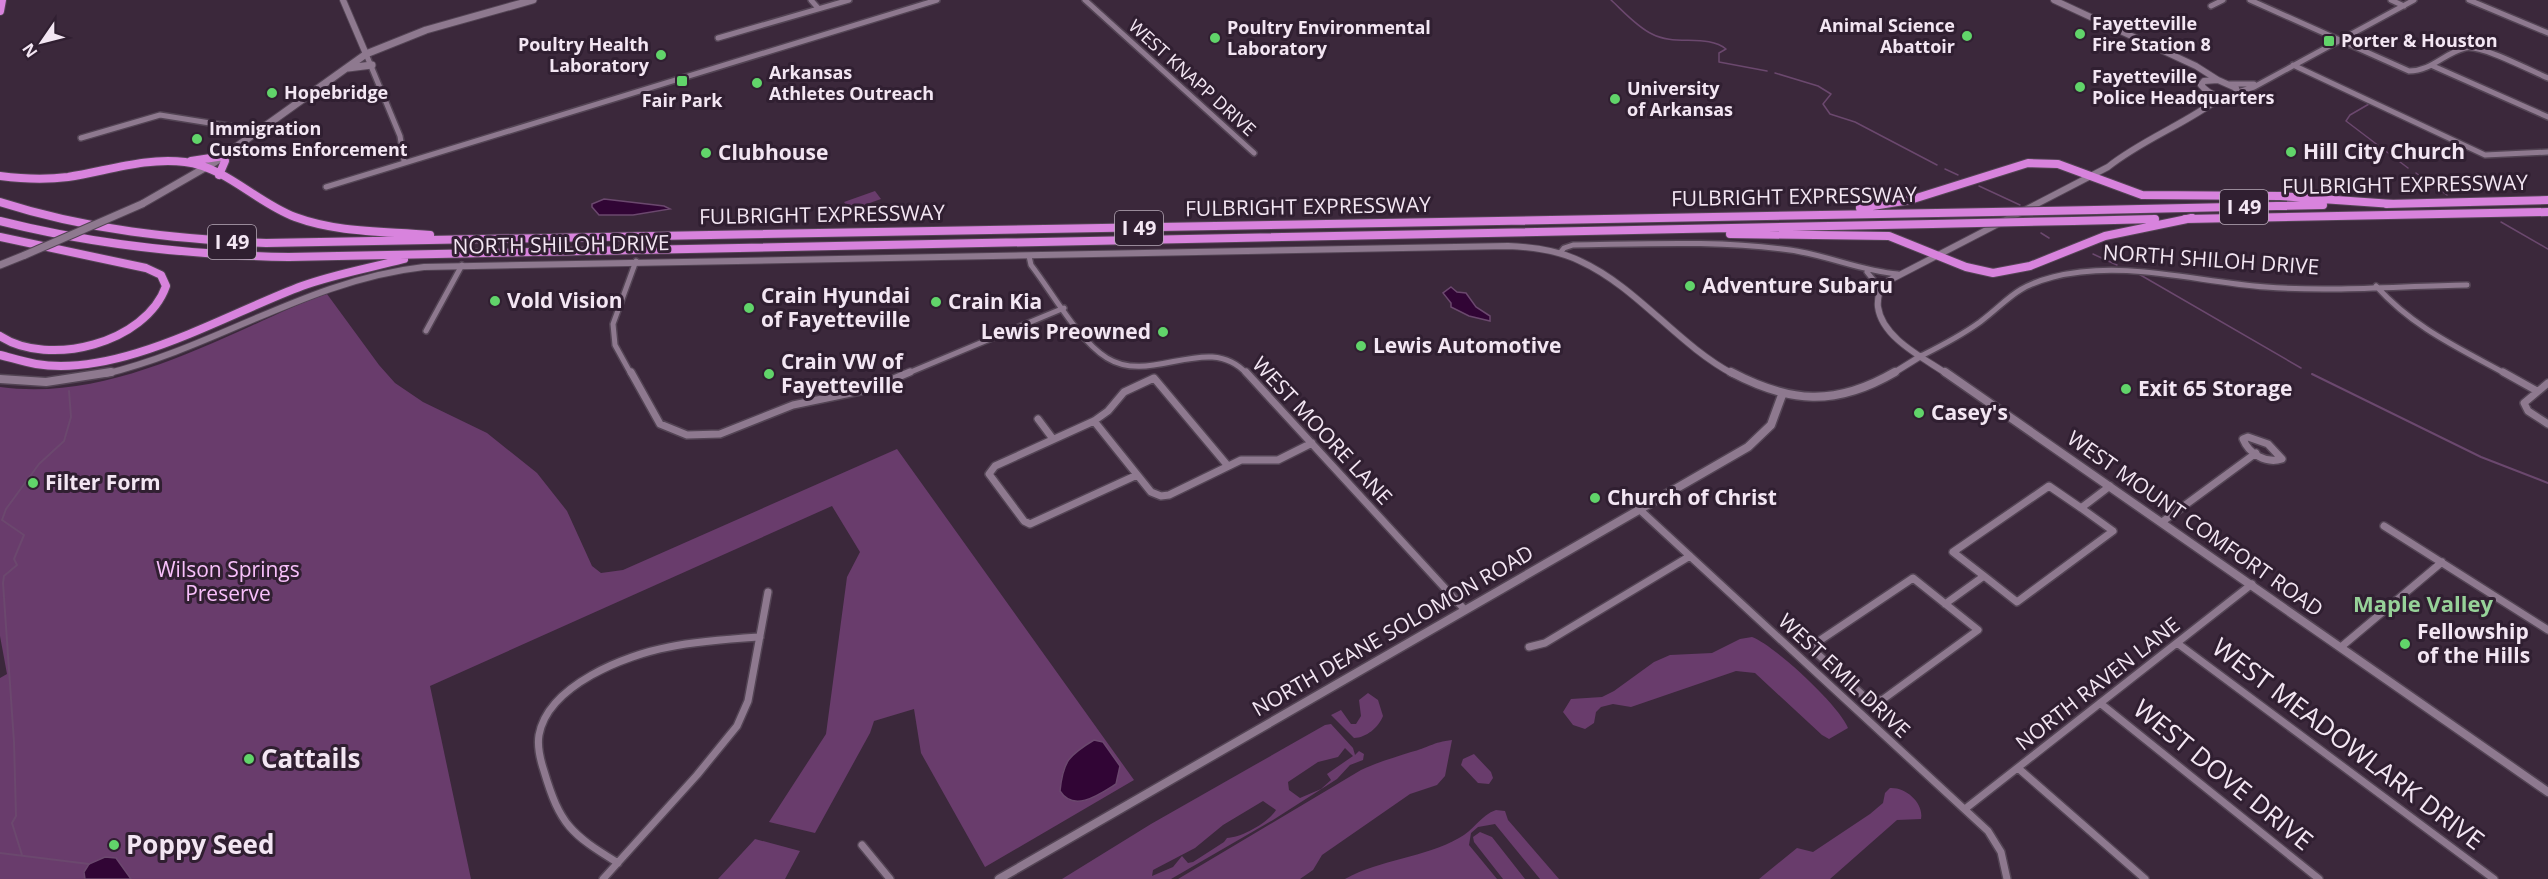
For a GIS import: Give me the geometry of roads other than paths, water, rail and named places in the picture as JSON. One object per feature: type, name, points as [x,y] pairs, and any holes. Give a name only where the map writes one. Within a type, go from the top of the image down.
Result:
[{"type":"highway","points":[[0,11],[2,0]]},
{"type":"highway","points":[[0,176],[45,179],[144,162],[188,162],[224,156],[225,161],[219,175]]},
{"type":"highway","points":[[1809,215],[1910,200],[2035,161],[2060,164],[2092,175],[2126,191],[2152,196],[2280,196],[2393,204]]},
{"type":"highway","points":[[188,162],[206,168],[285,214],[310,223],[469,240]]},
{"type":"highway","name":"FULBRIGHT EXPRESSWAY","points":[[0,202],[39,214],[110,229],[209,240],[300,243],[2548,200]]},
{"type":"highway","name":"FULBRIGHT EXPRESSWAY","points":[[0,220],[89,241],[191,253],[277,256],[2548,212]]},
{"type":"highway","points":[[1679,229],[1758,236],[1879,235],[1909,241],[1972,269],[2003,273],[2108,235],[2192,219]]},
{"type":"highway","points":[[0,237],[146,268],[161,275],[166,286],[160,302],[146,316],[123,331],[96,342],[69,349],[42,351],[19,346],[0,336]]},
{"type":"highway","points":[[0,355],[44,364],[83,363],[118,356],[173,340],[303,285],[423,254]]},
{"type":"main road","points":[[0,265],[142,204],[206,168],[260,131],[339,70],[366,54],[426,30],[533,0]]},
{"type":"main road","points":[[339,70],[357,65],[372,65]]},
{"type":"street","points":[[343,0],[400,136],[404,161]]},
{"type":"street","points":[[811,0],[818,8]]},
{"type":"street","points":[[718,38],[849,0]]},
{"type":"street","points":[[326,187],[404,161],[937,0]]},
{"type":"street","name":"WEST KNAPP DRIVE","points":[[1085,0],[1254,153]]},
{"type":"street","points":[[2054,0],[2186,61],[2218,80],[2230,84],[2258,84]]},
{"type":"street","points":[[2211,6],[2223,0]]},
{"type":"street","points":[[2250,0],[2415,72],[2433,66],[2464,48],[2472,47],[2548,78]]},
{"type":"street","points":[[2391,0],[2404,6]]},
{"type":"street","points":[[2186,61],[2202,74],[2204,81],[2201,85],[2208,93],[2221,97],[2232,97],[2414,0]]},
{"type":"street","points":[[2469,0],[2548,33]]},
{"type":"street","points":[[2293,65],[2485,155],[2548,152]]},
{"type":"street","points":[[2433,66],[2548,117]]},
{"type":"street","points":[[2204,81],[2218,80]]},
{"type":"street","points":[[2230,84],[2238,92]]},
{"type":"street","points":[[2203,110],[2208,93]]},
{"type":"street","points":[[1862,268],[1872,276],[1880,288],[1898,274],[2092,175],[2203,110],[2221,97]]},
{"type":"street","points":[[81,138],[160,115],[260,131]]},
{"type":"street","points":[[1560,253],[1564,248],[1573,245],[1702,243],[1806,252],[1862,268],[1898,274]]},
{"type":"street","name":"NORTH SHILOH DRIVE","points":[[0,379],[54,381],[126,370],[181,352],[298,300],[349,281],[390,271],[462,265],[1508,246],[1560,253],[1579,260],[1602,273],[1729,372],[1782,395],[1816,398],[1846,395],[1871,385],[1980,322],[2015,291],[2073,272],[2132,269],[2267,287],[2467,285]]},
{"type":"street","name":"WEST MOORE LANE","points":[[1029,256],[1031,265],[1099,352],[1107,358],[1127,366],[1155,366],[1205,354],[1233,361],[1312,443],[1465,610]]},
{"type":"street","points":[[636,261],[615,313],[613,324],[615,345],[660,424],[687,435],[720,434],[809,401],[870,389],[1064,308]]},
{"type":"street","points":[[426,332],[462,265]]},
{"type":"street","points":[[2376,286],[2397,309],[2416,324],[2537,391]]},
{"type":"street","name":"WEST MOUNT COMFORT ROAD","points":[[1880,288],[1878,307],[1887,328],[1921,356],[2548,792]]},
{"type":"street","points":[[1137,475],[1038,523],[1027,523],[990,477],[990,471],[1094,421],[1108,411],[1124,392],[1154,378],[1228,466]]},
{"type":"street","points":[[2548,383],[2525,400],[2525,407],[2548,424]]},
{"type":"street","name":"NORTH DEANE SOLOMON ROAD","points":[[999,879],[1640,510],[1764,435],[1775,421],[1782,395]]},
{"type":"street","points":[[1038,419],[1053,439]]},
{"type":"street","points":[[1094,421],[1151,492],[1166,496],[1244,459],[1278,460],[1312,443]]},
{"type":"street","points":[[2245,438],[2257,439],[2279,453],[2282,459],[2274,462],[2256,453],[2245,445],[2245,438]]},
{"type":"street","points":[[2162,522],[2256,453]]},
{"type":"street","points":[[2049,486],[2113,531],[2017,602],[1984,576],[1953,552],[2049,486]]},
{"type":"street","points":[[2081,508],[2110,486]]},
{"type":"street","name":"WEST EMIL DRIVE","points":[[1640,510],[1988,831],[2001,852],[2007,879]]},
{"type":"street","points":[[2384,526],[2548,630]]},
{"type":"street","points":[[1529,646],[1545,643],[1690,556]]},
{"type":"street","points":[[2342,647],[2442,562]]},
{"type":"street","points":[[1945,604],[1984,576]]},
{"type":"street","points":[[1913,578],[1945,604],[1978,630],[1882,700],[1867,699],[1810,647],[1913,578]]},
{"type":"street","name":"NORTH RAVEN LANE","points":[[1965,809],[2252,584]]},
{"type":"street","points":[[603,879],[697,776],[737,726],[748,701],[768,592]]},
{"type":"street","points":[[618,863],[573,834],[562,823],[554,808],[538,752],[539,733],[547,715],[557,701],[572,688],[634,657],[686,644],[760,637]]},
{"type":"street","name":"WEST MEADOWLARK DRIVE","points":[[2177,643],[2493,879]]},
{"type":"street","name":"WEST DOVE DRIVE","points":[[2100,703],[2319,879]]},
{"type":"street","points":[[2018,768],[2145,879]]},
{"type":"street","points":[[862,845],[885,870],[890,879]]},
{"type":"waterway","points":[[1611,0],[1652,34],[1670,39],[1710,42],[1726,49],[1719,53],[1719,62],[1767,71]]},
{"type":"waterway","points":[[1775,73],[1818,86],[1831,94],[1823,104],[1830,114],[1855,122],[1937,165]]},
{"type":"waterway","points":[[2369,104],[2350,115],[2346,121],[2408,168]]},
{"type":"waterway","points":[[1945,169],[1958,175]]},
{"type":"waterway","points":[[2416,173],[2447,195]]},
{"type":"waterway","points":[[1979,186],[2020,205]]},
{"type":"waterway","points":[[2501,222],[2548,249]]},
{"type":"waterway","points":[[2041,233],[2049,238]]},
{"type":"waterway","points":[[2093,254],[2117,265]]},
{"type":"waterway","points":[[2137,273],[2301,368]]},
{"type":"waterway","points":[[2312,374],[2481,457],[2548,483]]},
{"type":"waterway","points":[[22,855],[12,823],[16,816],[14,742],[3,583],[4,576],[17,565],[14,559],[24,535],[2,520],[6,509],[39,464],[64,441],[71,417],[69,391]]},
{"type":"waterway","points":[[0,853],[89,864]]},
{"type":"place","name":"Fayetteville Fire Station 8","points":[[2080,34]]},
{"type":"place","name":"Animal Science Abattoir","points":[[1967,36]]},
{"type":"place","name":"Poultry Environmental Laboratory","points":[[1215,38]]},
{"type":"place","name":"Porter & Houston","points":[[2329,41]]},
{"type":"place","name":"Poultry Health Laboratory","points":[[661,55]]},
{"type":"place","name":"Fair Park","points":[[682,81]]},
{"type":"place","name":"Arkansas Athletes Outreach","points":[[757,83]]},
{"type":"place","name":"Fayetteville Police Headquarters","points":[[2080,87]]},
{"type":"place","name":"Hopebridge","points":[[272,93]]},
{"type":"place","name":"University of Arkansas","points":[[1615,99]]},
{"type":"place","name":"Immigration Customs Enforcement","points":[[197,139]]},
{"type":"place","name":"Hill City Church","points":[[2291,152]]},
{"type":"place","name":"Clubhouse","points":[[706,153]]},
{"type":"place","name":"Adventure Subaru","points":[[1690,286]]},
{"type":"place","name":"Vold Vision","points":[[495,301]]},
{"type":"place","name":"Crain Kia","points":[[936,302]]},
{"type":"place","name":"Crain Hyundai of Fayetteville","points":[[749,308]]},
{"type":"place","name":"Lewis Preowned","points":[[1163,332]]},
{"type":"place","name":"Lewis Automotive","points":[[1361,346]]},
{"type":"place","name":"Crain VW of Fayetteville","points":[[769,374]]},
{"type":"place","name":"Exit 65 Storage","points":[[2126,389]]},
{"type":"place","name":"Casey's","points":[[1919,413]]},
{"type":"place","name":"Filter Form","points":[[33,483]]},
{"type":"place","name":"Church of Christ","points":[[1595,498]]},
{"type":"place","name":"Fellowship of the Hills","points":[[2405,644]]},
{"type":"place","name":"Cattails","points":[[249,759]]},
{"type":"place","name":"Poppy Seed","points":[[114,845]]},
{"type":"district","name":"Maple Valley","points":[[2423,604]]},
{"type":"park label","name":"Wilson Springs Preserve","points":[[228,582]]}]
